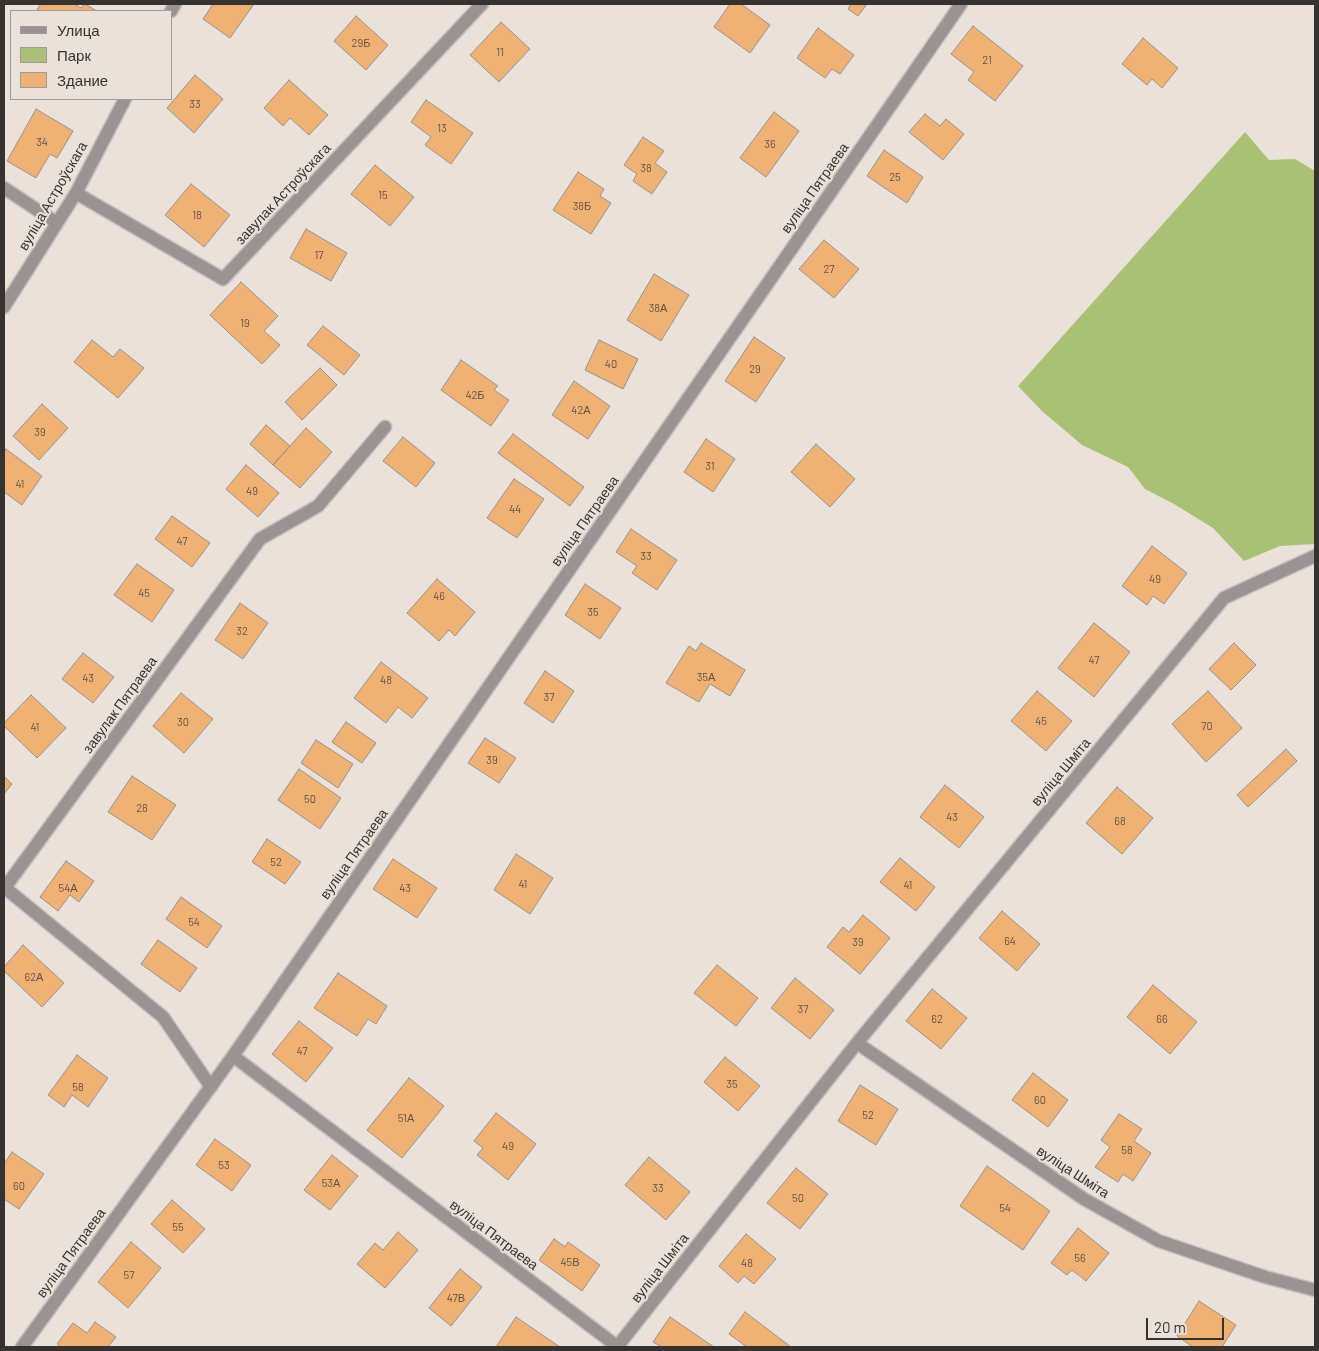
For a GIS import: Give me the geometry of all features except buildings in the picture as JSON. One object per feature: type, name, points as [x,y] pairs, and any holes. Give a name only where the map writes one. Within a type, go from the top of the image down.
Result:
[{"type":"street","name":"завулак Астроўскага","points":[[76,193],[224,280],[482,4]]},
{"type":"street","name":"вуліца Пятраева","points":[[22,1347],[233,1056],[961,4]]},
{"type":"street","name":"вуліца Астроўскага","points":[[4,307],[76,193],[124,100]]},
{"type":"street","points":[[4,188],[56,223]]},
{"type":"street","name":"завулак Пятраева","points":[[4,888],[260,539],[318,506],[385,427]]},
{"type":"street","name":"вуліца Шміта","points":[[617,1347],[857,1043],[1224,598],[1315,556]]},
{"type":"street","points":[[4,888],[162,1017],[210,1087]]},
{"type":"street","name":"вуліца Шміта","points":[[857,1043],[1084,1199],[1158,1241],[1265,1277],[1315,1290]]},
{"type":"street","name":"вуліца Пятраева","points":[[233,1056],[617,1347]]},
{"type":"green space","points":[[1245,132],[1269,160],[1295,159],[1315,171],[1315,544],[1280,546],[1244,561],[1213,528],[1145,489],[1128,467],[1082,445],[1042,411],[1018,386]]}]
